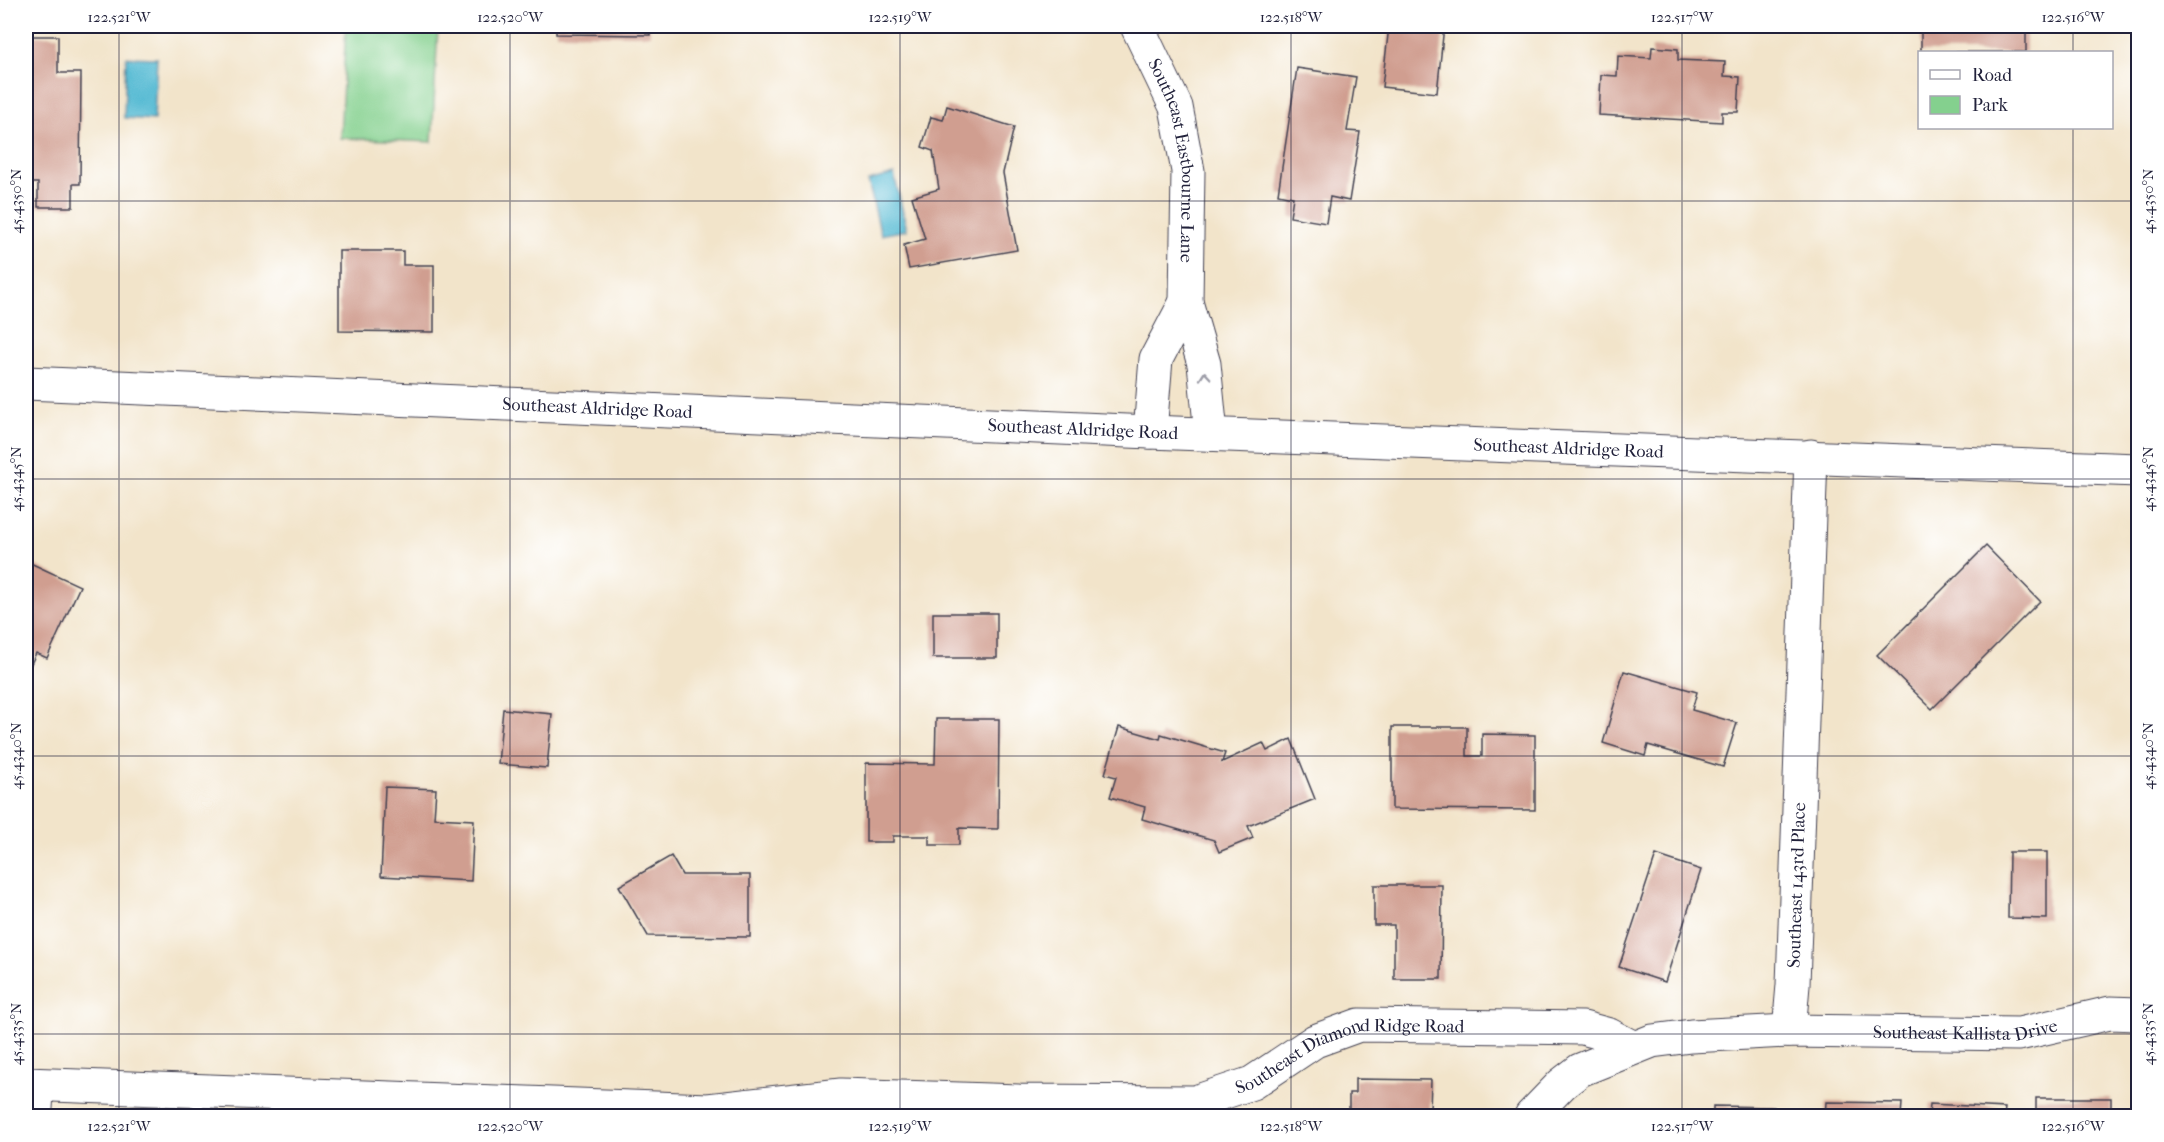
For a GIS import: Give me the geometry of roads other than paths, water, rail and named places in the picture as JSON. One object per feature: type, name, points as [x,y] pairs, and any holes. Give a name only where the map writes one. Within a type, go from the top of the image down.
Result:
[{"type":"street","name":"Southeast Eastbourne Lane","points":[[1137,26],[1176,107],[1188,171],[1186,302]]},
{"type":"street","points":[[1150,432],[1156,359],[1186,302]]},
{"type":"street","points":[[1186,302],[1204,364],[1211,434]]},
{"type":"street","name":"Southeast Aldridge Road","points":[[26,383],[1150,432],[2139,470]]},
{"type":"street","name":"Southeast 143rd Place","points":[[1789,1031],[1794,961],[1811,456]]},
{"type":"street","name":"Southeast Kallista Drive","points":[[1789,1031],[2019,1034],[2110,1013],[2139,1014]]},
{"type":"street","name":"Southeast Diamond Ridge Road","points":[[37,1095],[708,1110],[842,1095],[1019,1101],[1196,1102],[1252,1083],[1315,1041],[1359,1025],[1583,1028],[1609,1035],[1632,1047]]},
{"type":"street","points":[[1531,1116],[1562,1083],[1580,1070],[1632,1047],[1652,1041],[1690,1036],[1789,1031]]},
{"type":"water","points":[[126,57],[157,58],[154,120],[124,118]]},
{"type":"water","points":[[894,174],[907,230],[881,235],[868,181]]}]
